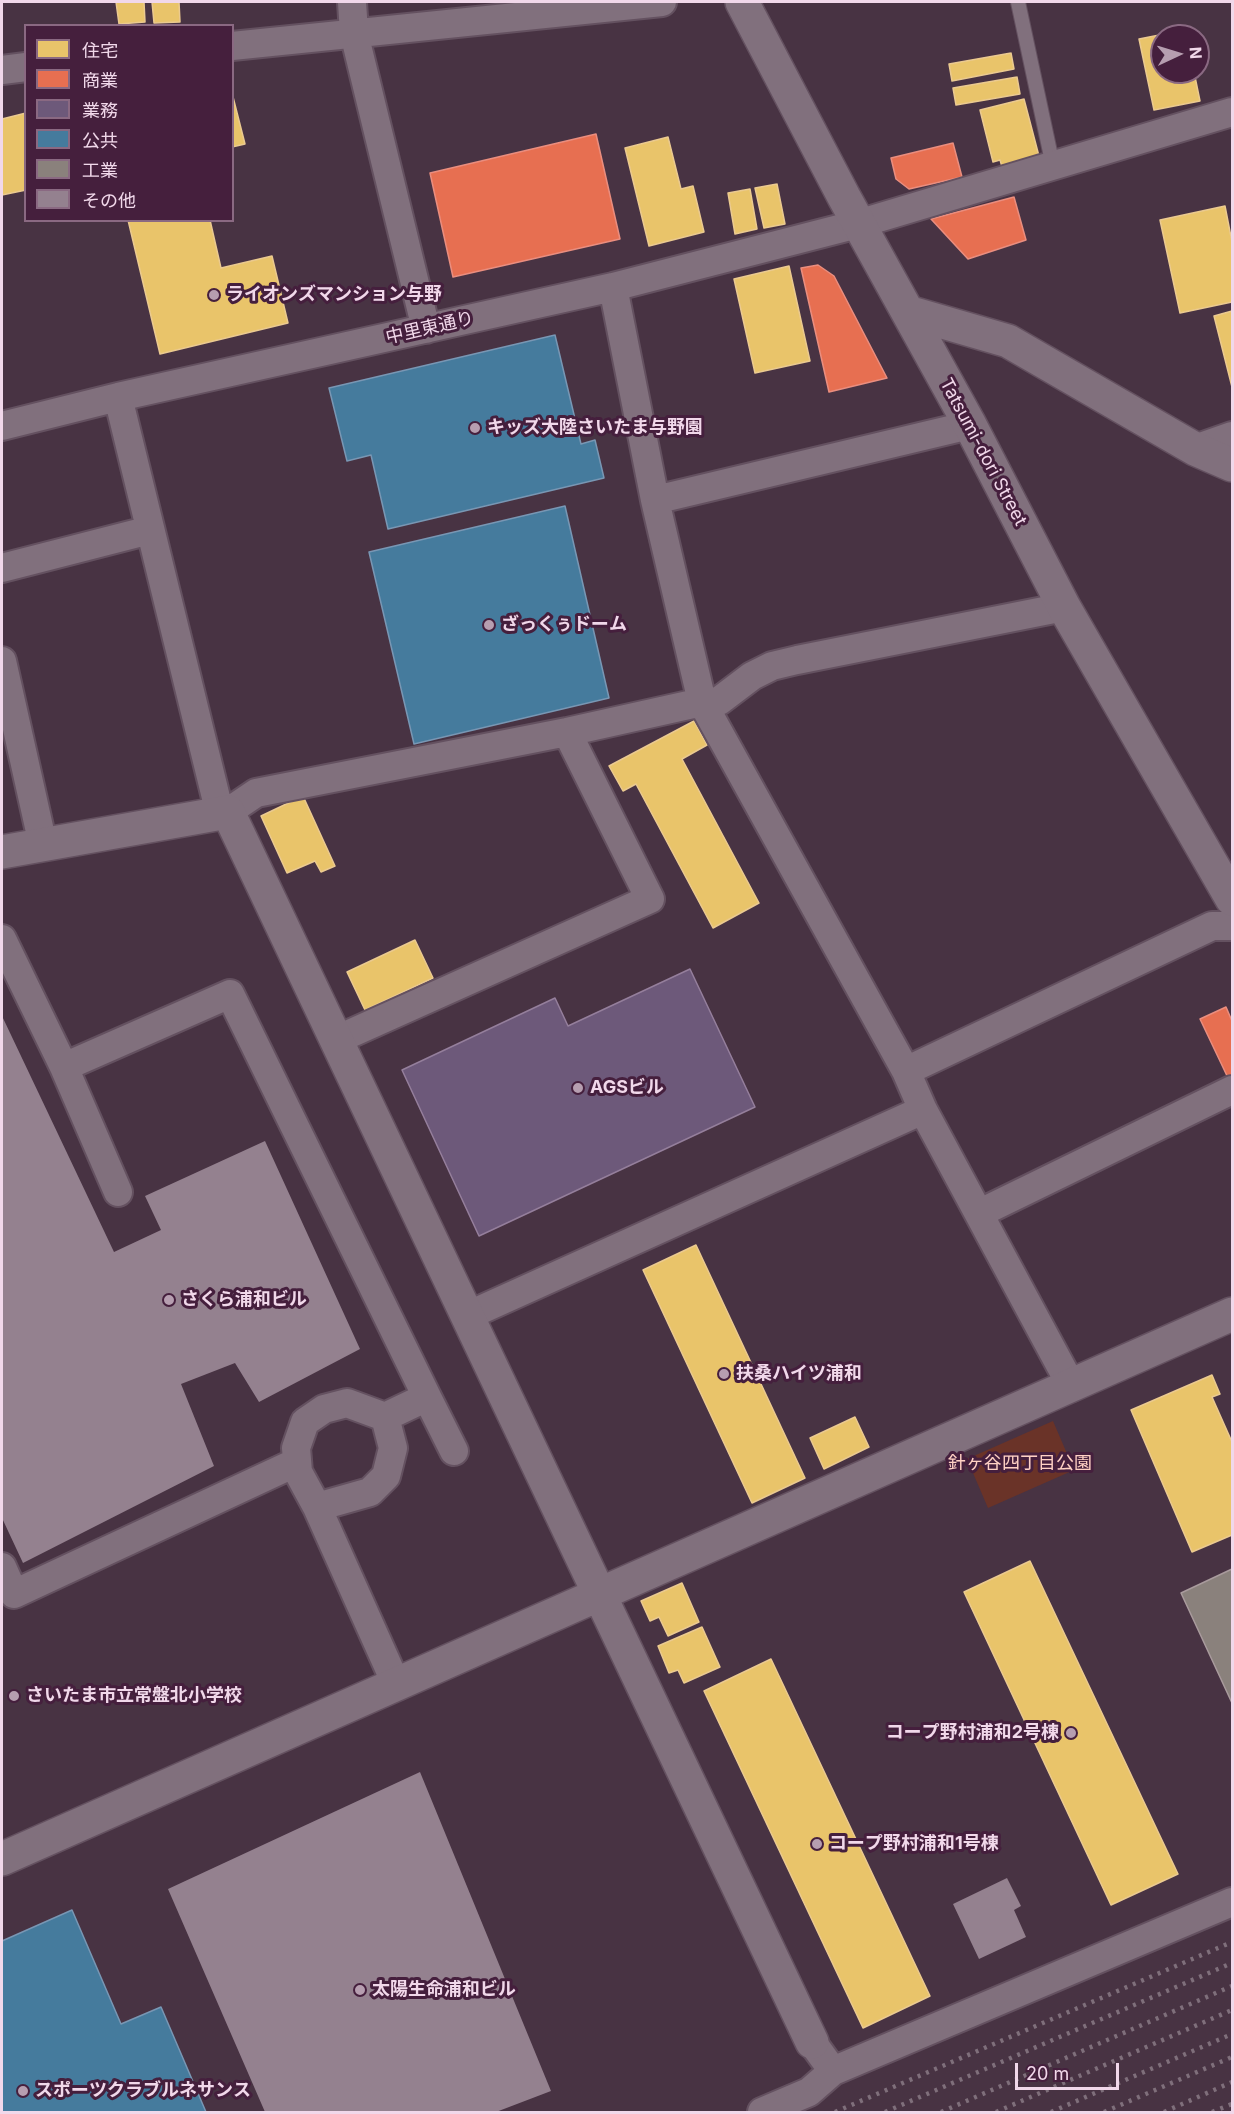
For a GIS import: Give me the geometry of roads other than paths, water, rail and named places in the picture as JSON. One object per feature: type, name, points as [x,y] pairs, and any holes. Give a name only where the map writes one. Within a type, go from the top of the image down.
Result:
[{"type":"street","points":[[352,2],[354,33],[426,329]]},
{"type":"street","points":[[234,46],[662,2]]},
{"type":"street","name":"Tatsumi-dori Street","points":[[742,2],[858,224],[970,425],[1064,607],[1233,899]]},
{"type":"street","points":[[2,70],[24,67]]},
{"type":"street","name":"中里東通り","points":[[2,426],[118,397],[613,287],[858,224],[1233,112]]},
{"type":"street","points":[[613,287],[655,500],[702,702],[906,1071],[922,1110],[980,1213],[1072,1387]]},
{"type":"street","points":[[908,312],[1008,341],[1195,449],[1233,465]]},
{"type":"street","points":[[118,397],[150,530],[224,813],[336,1040],[812,2042],[833,2071]]},
{"type":"street","points":[[655,500],[970,425]]},
{"type":"street","points":[[1195,449],[1233,436]]},
{"type":"street","points":[[2,568],[150,530]]},
{"type":"street","points":[[2,852],[224,813],[256,794],[567,732],[702,702],[719,701],[752,676],[772,666],[1064,607]]},
{"type":"street","points":[[2,662],[44,845]]},
{"type":"street","points":[[336,1040],[650,898],[567,732]]},
{"type":"street","points":[[906,1071],[1212,926],[1233,927]]},
{"type":"street","points":[[2,939],[64,1067],[118,1192]]},
{"type":"street","points":[[64,1067],[230,994],[454,1451]]},
{"type":"street","points":[[980,1213],[1233,1090]]},
{"type":"street","points":[[467,1316],[922,1110]]},
{"type":"street","points":[[2,1859],[1233,1314]]},
{"type":"street","points":[[397,1686],[317,1507],[298,1472],[296,1448],[305,1422],[324,1409],[347,1403],[385,1417],[427,1396]]},
{"type":"street","points":[[317,1507],[370,1492],[386,1476],[393,1448],[385,1417]]},
{"type":"street","points":[[2,1567],[14,1594],[297,1462]]},
{"type":"street","points":[[762,2112],[809,2092],[833,2071],[1233,1902]]},
{"type":"lane","points":[[1018,2],[1053,166]]},
{"type":"railway","points":[[835,2112],[1232,1942]]},
{"type":"railway","points":[[885,2112],[1232,1963]]},
{"type":"railway","points":[[941,2112],[1232,1986]]},
{"type":"railway","points":[[996,2112],[1232,2010]]},
{"type":"railway","points":[[1051,2112],[1232,2034]]},
{"type":"railway","points":[[1104,2112],[1232,2057]]},
{"type":"railway","points":[[1164,2112],[1232,2082]]},
{"type":"railway","points":[[1212,2112],[1232,2104]]},
{"type":"place","name":"ライオンズマンション与野","points":[[214,295]]},
{"type":"place","name":"キッズ大陸さいたま与野園","points":[[475,428]]},
{"type":"place","name":"ざっくぅドーム","points":[[489,625]]},
{"type":"place","name":"AGSビル","points":[[578,1088]]},
{"type":"place","name":"さくら浦和ビル","points":[[169,1300]]},
{"type":"place","name":"扶桑ハイツ浦和","points":[[724,1374]]},
{"type":"place","name":"さいたま市立常盤北小学校","points":[[14,1696]]},
{"type":"place","name":"コープ野村浦和2号棟","points":[[1071,1733]]},
{"type":"place","name":"コープ野村浦和1号棟","points":[[817,1844]]},
{"type":"place","name":"太陽生命浦和ビル","points":[[360,1990]]},
{"type":"place","name":"スポーツクラブルネサンス","points":[[23,2091]]},
{"type":"park label","name":"針ヶ谷四丁目公園","points":[[1020,1464]]}]
